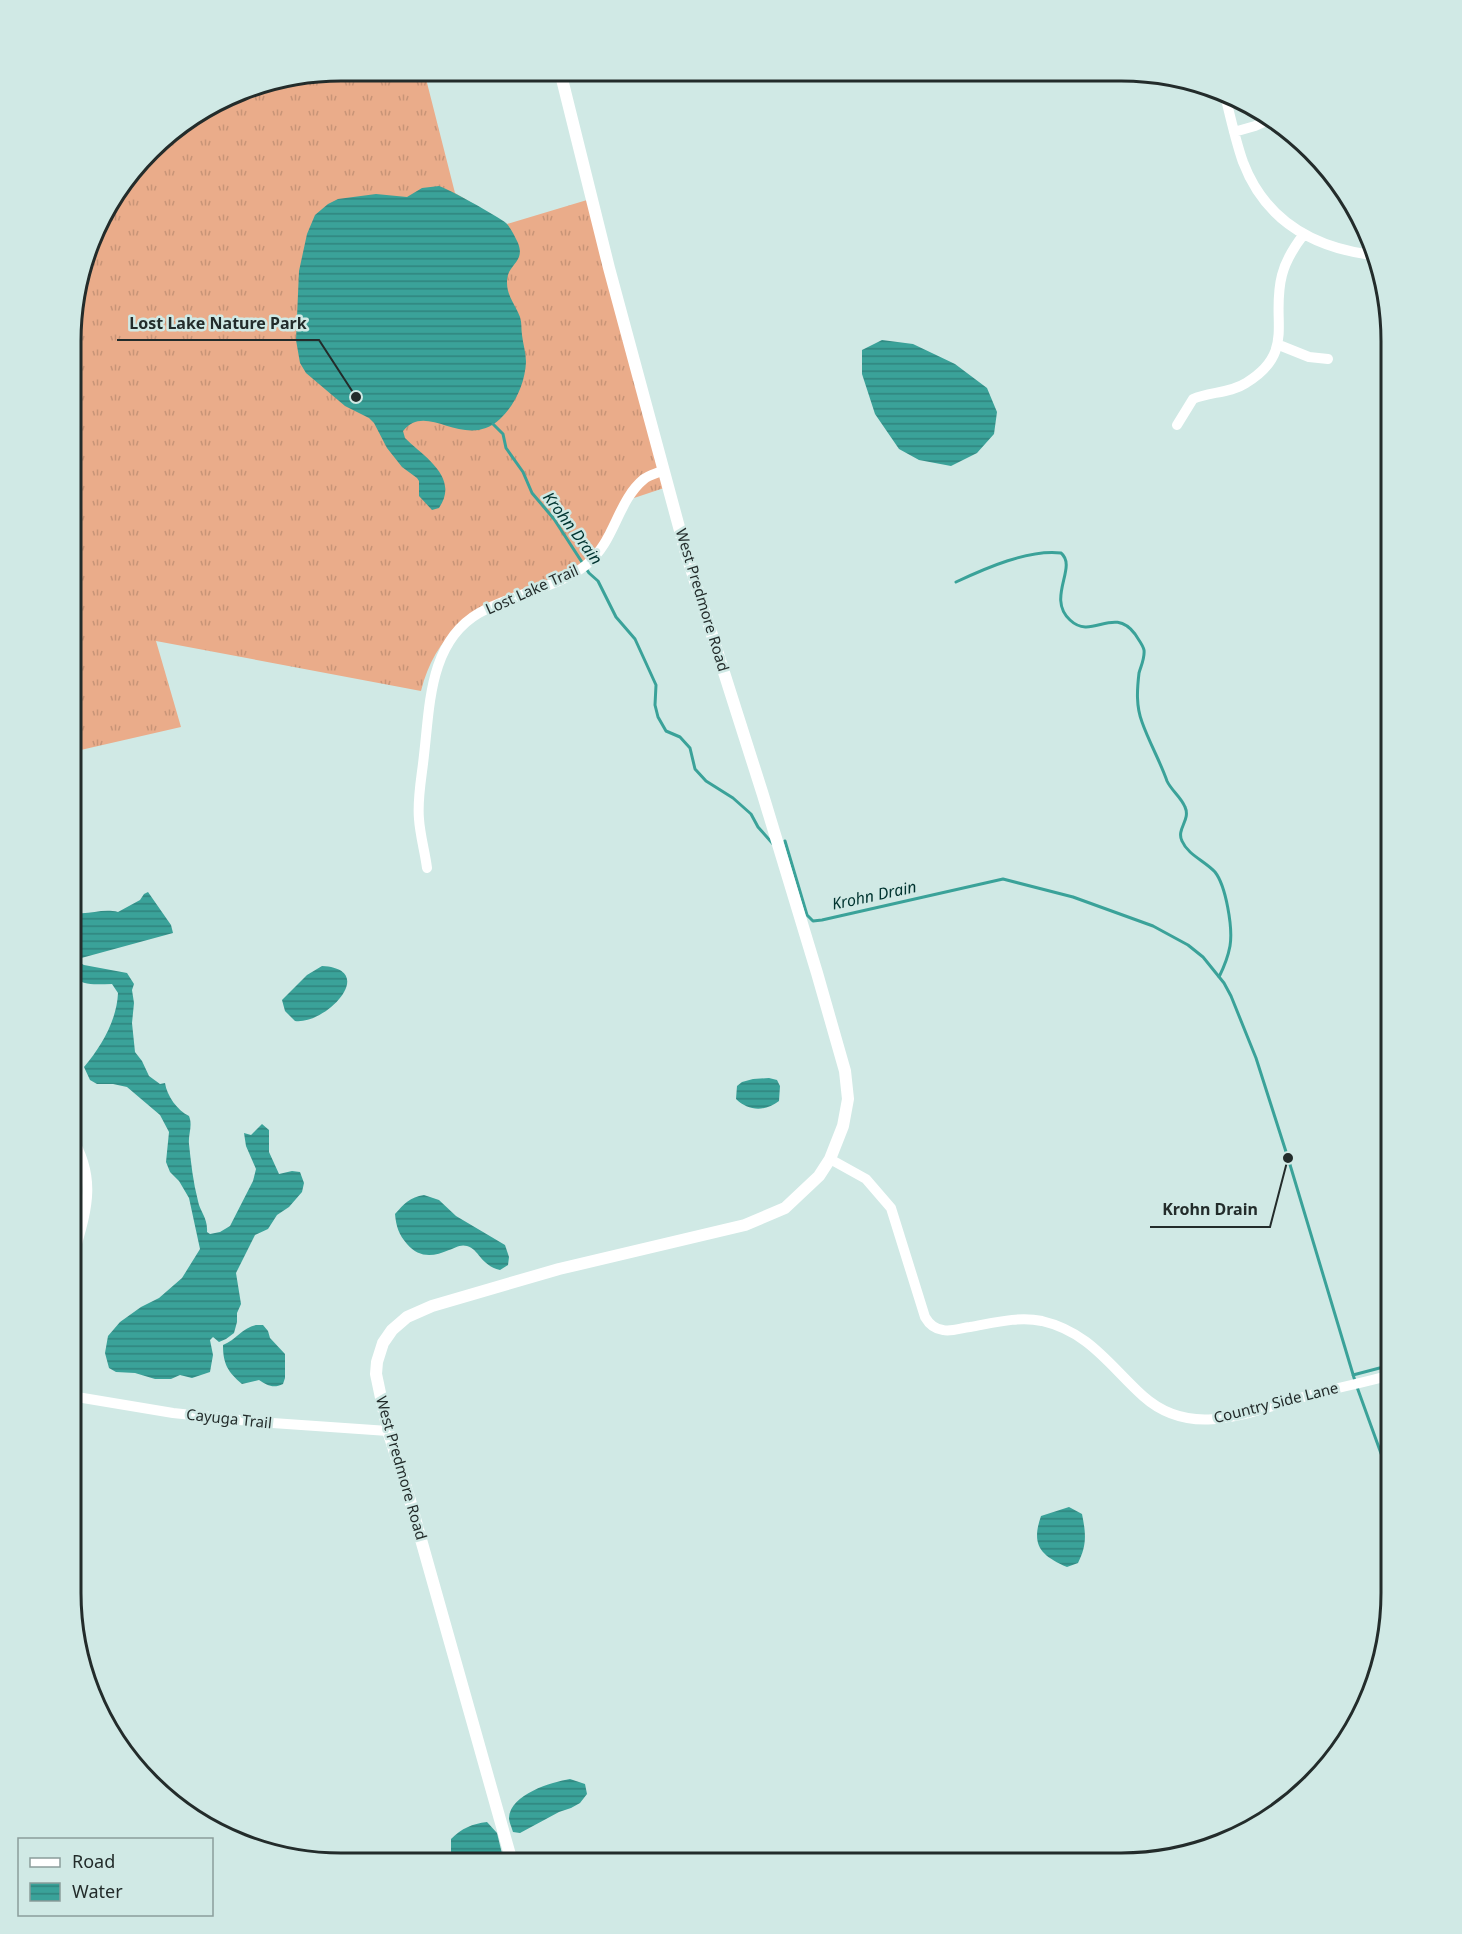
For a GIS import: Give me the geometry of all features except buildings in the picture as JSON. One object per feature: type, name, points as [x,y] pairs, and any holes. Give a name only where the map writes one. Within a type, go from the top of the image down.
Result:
[{"type":"street","name":"West Predmore Road","points":[[509,1853],[409,1497],[388,1431],[376,1374],[377,1362],[384,1343],[392,1330],[407,1317],[432,1306],[559,1269],[745,1225],[785,1208],[819,1176],[830,1159],[843,1126],[848,1099],[845,1071],[766,804],[686,553],[609,268],[562,81]]},
{"type":"street","points":[[1227,104],[1244,164],[1260,195],[1276,214],[1304,234],[1336,249],[1366,254]]},
{"type":"street","points":[[1234,132],[1262,123]]},
{"type":"street","points":[[1177,425],[1193,399],[1244,385],[1272,360],[1279,345],[1279,295],[1282,276],[1289,256],[1304,234]]},
{"type":"street","points":[[1279,345],[1309,357],[1328,359]]},
{"type":"street","name":"Lost Lake Trail","points":[[427,868],[419,819],[422,773],[434,677],[452,636],[463,623],[492,605],[572,575],[586,565],[598,554],[613,530],[629,495],[645,478],[664,470]]},
{"type":"street","points":[[81,1155],[85,1162],[88,1192],[81,1227]]},
{"type":"street","name":"Country Side Lane","points":[[830,1159],[866,1179],[891,1208],[925,1317],[936,1328],[949,1331],[1007,1320],[1039,1321],[1066,1328],[1099,1351],[1143,1396],[1156,1406],[1168,1412],[1200,1420],[1220,1420],[1246,1414],[1381,1377]]},
{"type":"street","name":"Cayuga Trail","points":[[81,1398],[173,1413],[258,1422],[388,1431]]},
{"type":"green space","points":[[427,81],[455,193],[507,224],[587,200],[664,488],[631,499],[605,537],[577,570],[460,623],[446,638],[436,654],[427,671],[421,691],[156,641],[181,727],[81,750],[81,341],[83,307],[95,257],[116,211],[157,157],[197,125],[226,108],[257,95],[307,83]]},
{"type":"water","points":[[439,186],[501,220],[508,225],[516,238],[520,255],[509,272],[507,288],[521,319],[526,362],[524,378],[515,400],[500,419],[486,428],[460,429],[423,421],[413,423],[403,431],[405,438],[430,460],[442,477],[445,487],[444,497],[439,508],[432,510],[419,496],[417,478],[402,467],[387,448],[374,423],[345,406],[306,373],[300,363],[296,340],[299,271],[307,234],[315,215],[338,199],[376,194],[407,197],[422,188]]},
{"type":"water","points":[[882,340],[913,344],[955,364],[987,388],[997,412],[994,434],[977,453],[951,466],[919,460],[899,449],[875,414],[862,374],[862,350]]},
{"type":"water","points":[[148,892],[171,925],[173,933],[81,958],[81,913],[118,912],[140,900]]},
{"type":"water","points":[[81,964],[127,973],[134,984],[132,1023],[135,1052],[149,1076],[160,1084],[165,1083],[173,1102],[189,1116],[192,1172],[207,1232],[210,1234],[220,1232],[230,1226],[253,1181],[256,1169],[246,1146],[244,1133],[251,1135],[262,1124],[269,1130],[269,1152],[279,1174],[300,1172],[304,1183],[302,1192],[289,1207],[277,1215],[268,1229],[255,1235],[236,1273],[241,1304],[234,1333],[219,1342],[213,1337],[210,1340],[213,1355],[210,1372],[192,1378],[180,1375],[171,1379],[155,1379],[135,1373],[116,1372],[109,1368],[105,1353],[108,1336],[120,1322],[159,1298],[182,1278],[200,1249],[189,1198],[179,1181],[170,1172],[166,1162],[169,1132],[160,1115],[127,1087],[97,1084],[90,1080],[84,1067],[107,1033],[115,1013],[118,993],[112,984],[81,981]]},
{"type":"water","points":[[322,966],[338,969],[346,976],[347,986],[342,996],[320,1015],[307,1020],[295,1021],[285,1011],[282,1000],[307,975]]},
{"type":"water","points":[[769,1078],[777,1080],[780,1086],[779,1101],[774,1105],[757,1109],[746,1106],[736,1099],[737,1086],[742,1082]]},
{"type":"water","points":[[424,1195],[439,1200],[456,1216],[505,1245],[509,1257],[508,1265],[500,1270],[493,1268],[474,1250],[464,1246],[432,1255],[421,1254],[412,1249],[400,1234],[395,1214],[411,1199]]},
{"type":"water","points":[[256,1325],[263,1325],[270,1338],[285,1354],[283,1384],[267,1385],[259,1380],[242,1384],[227,1367],[223,1345]]},
{"type":"water","points":[[1069,1507],[1082,1514],[1085,1539],[1078,1563],[1067,1567],[1044,1553],[1040,1548],[1037,1535],[1041,1516]]},
{"type":"water","points":[[570,1779],[585,1784],[587,1794],[580,1803],[520,1833],[513,1832],[509,1818],[516,1802],[533,1791]]},
{"type":"water","points":[[487,1822],[497,1833],[502,1853],[451,1853],[451,1839],[459,1832]]},
{"type":"waterway","name":"Krohn Drain","points":[[493,424],[503,434],[506,448],[523,472],[532,493],[554,519],[589,573],[598,581],[616,617],[635,639],[656,685],[655,705],[658,717],[666,731],[680,737],[690,748],[695,769],[706,781],[733,798],[751,814],[758,827],[773,844]]},
{"type":"waterway","points":[[956,582],[1022,557],[1061,553],[1066,566],[1061,602],[1063,611],[1070,620],[1086,627],[1111,622],[1119,623],[1127,626],[1142,644],[1144,650],[1138,686],[1140,716],[1167,781],[1185,807],[1182,841],[1192,854],[1215,872],[1225,897],[1231,938],[1227,958],[1219,977]]},
{"type":"waterway","name":"Krohn Drain","points":[[785,841],[807,915],[813,921],[1003,879],[1073,897],[1153,926],[1188,945],[1203,957],[1224,983],[1231,996],[1256,1058],[1355,1381]]},
{"type":"waterway","points":[[1353,1375],[1381,1368]]},
{"type":"waterway","name":"Krohn Drain","points":[[1357,1387],[1381,1453]]},
{"type":"place","name":"Lost Lake Nature Park","points":[[356,397]]},
{"type":"place","name":"Krohn Drain","points":[[1288,1158]]}]
